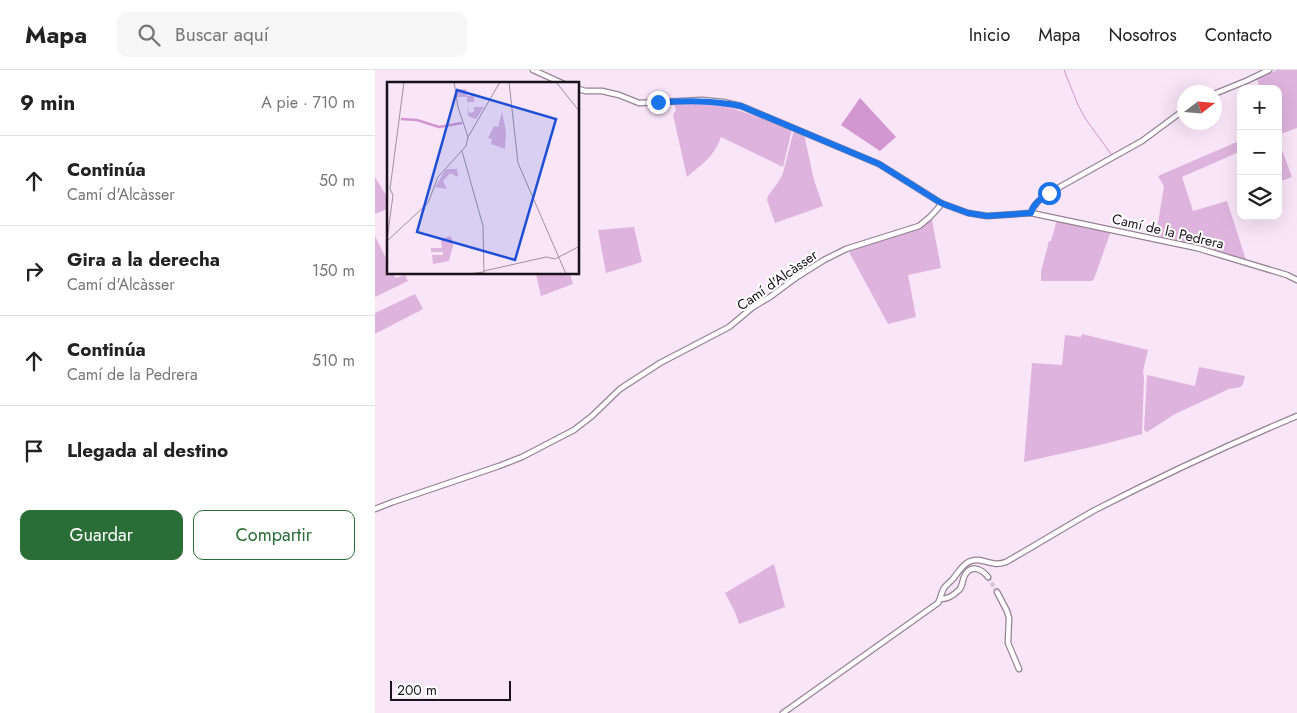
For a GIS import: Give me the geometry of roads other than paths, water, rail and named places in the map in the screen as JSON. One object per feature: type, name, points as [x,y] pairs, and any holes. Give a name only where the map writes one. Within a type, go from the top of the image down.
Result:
[{"type":"street","points":[[533,70],[560,82]]},
{"type":"street","points":[[1222,91],[1269,70]]},
{"type":"street","points":[[580,89],[602,91],[639,103],[702,100],[741,106],[879,164],[941,203],[977,215],[1031,213],[1031,209],[1037,202],[1049,193],[1142,141],[1177,116]]},
{"type":"street","name":"Camí d'Alcàsser","points":[[378,508],[523,457],[574,430],[620,389],[660,363],[729,327],[753,307],[771,297],[797,277],[824,260],[846,249],[919,226],[931,217],[941,203]]},
{"type":"street","name":"Camí de la Pedrera","points":[[1031,213],[1197,248],[1287,275],[1297,280]]},
{"type":"street","points":[[783,713],[938,603],[943,589],[968,562],[980,561],[995,565],[1006,562],[1065,527],[1118,499],[1212,453],[1297,416]]},
{"type":"street","points":[[941,599],[949,598],[959,589],[965,574],[975,568],[979,569],[988,578]]},
{"type":"street","points":[[997,592],[1009,618],[1008,643],[1019,669]]},
{"type":"waterway","points":[[1064,70],[1085,118],[1111,154]]},
{"type":"tunnel","points":[[988,577],[997,592]]}]
